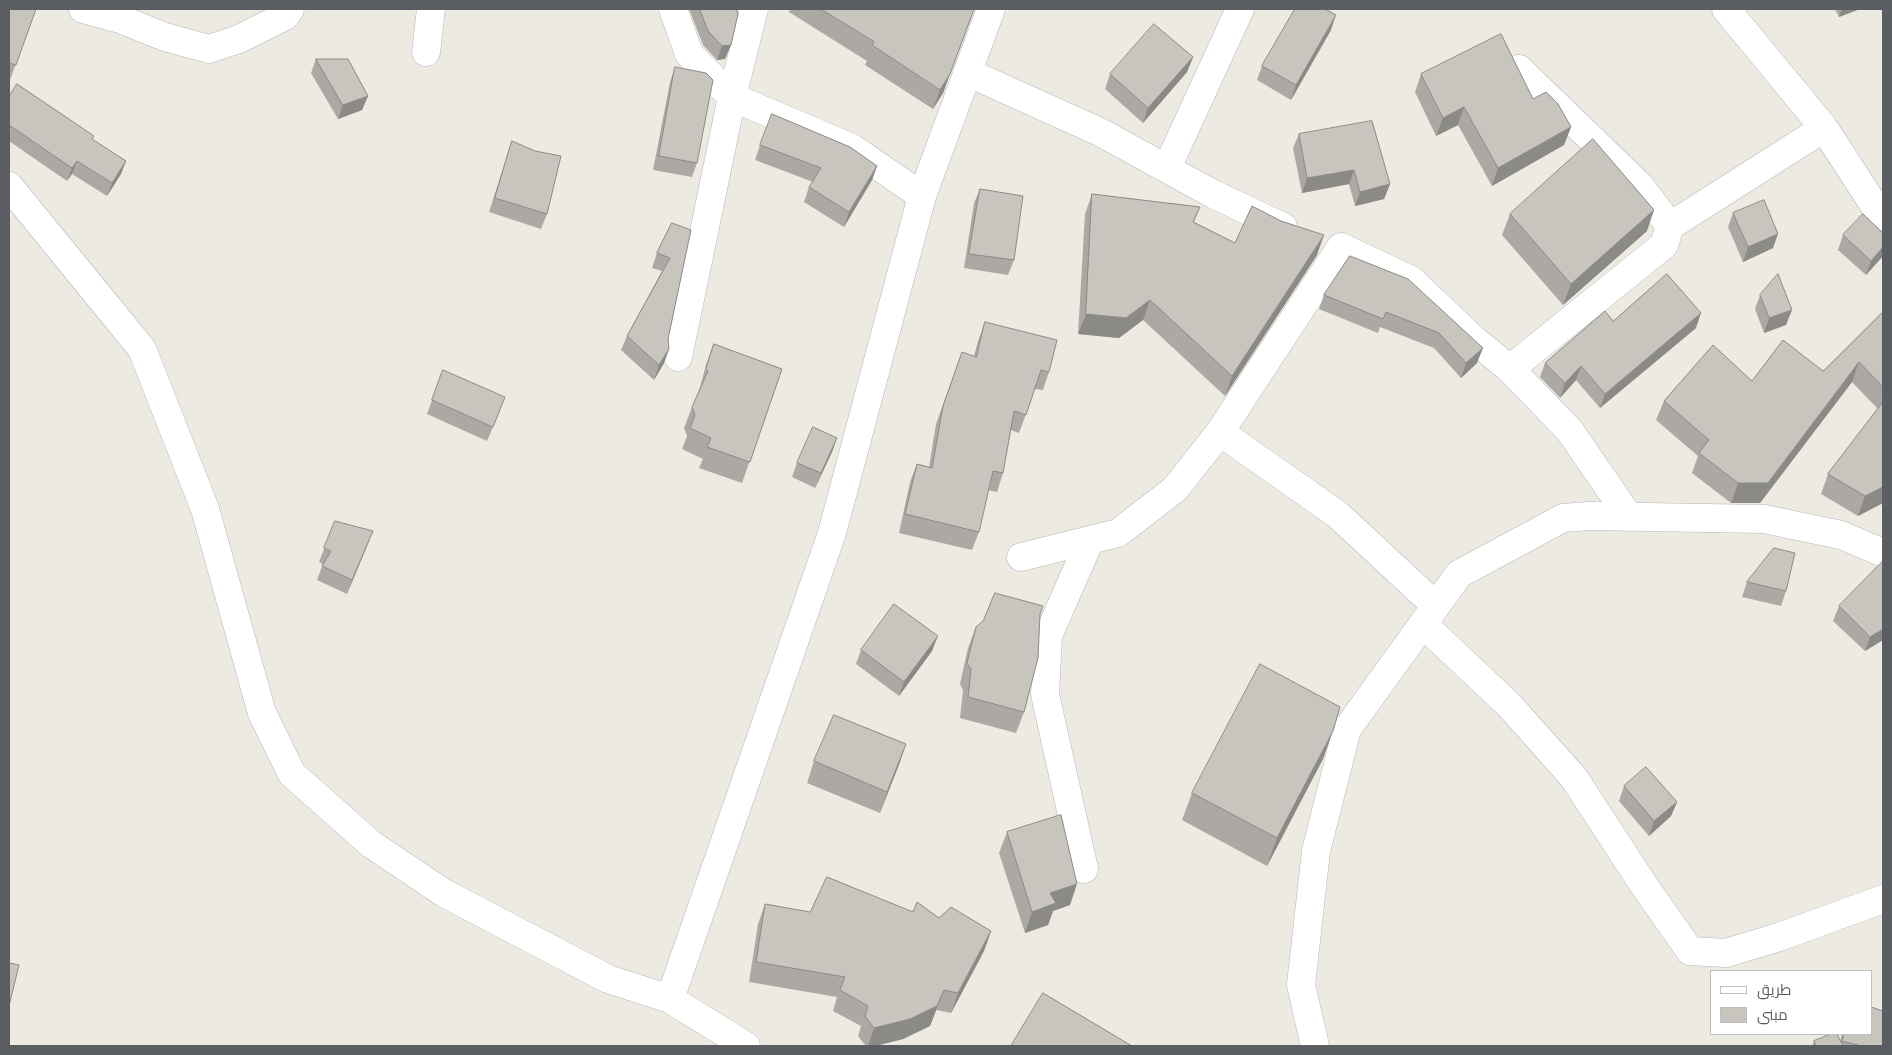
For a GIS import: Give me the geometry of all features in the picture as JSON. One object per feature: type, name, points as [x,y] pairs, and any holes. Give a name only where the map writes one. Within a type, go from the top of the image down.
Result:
[{"type":"street","points":[[83,9],[120,19],[165,37],[209,49],[240,39],[285,16],[290,9]]},
{"type":"street","points":[[426,52],[431,9]]},
{"type":"street","points":[[673,9],[689,54],[732,97],[852,148],[922,196]]},
{"type":"street","points":[[678,357],[732,97],[754,9]]},
{"type":"street","points":[[670,999],[832,533],[922,196],[969,73],[991,9]]},
{"type":"street","points":[[1167,168],[1240,9]]},
{"type":"street","points":[[1726,9],[1824,128],[1883,218]]},
{"type":"street","points":[[1519,68],[1640,186],[1670,226]]},
{"type":"street","points":[[969,73],[1100,132],[1213,194],[1279,226],[1341,247],[1411,280],[1472,338],[1510,369],[1570,431],[1629,517]]},
{"type":"street","points":[[1510,369],[1664,245],[1670,226],[1824,128]]},
{"type":"street","points":[[9,186],[142,349],[204,509],[262,713],[292,774],[371,844],[444,893],[608,979],[670,999],[746,1046]]},
{"type":"street","points":[[1021,556],[1118,533],[1175,490],[1220,432],[1341,247]]},
{"type":"street","points":[[1220,432],[1338,515],[1429,615],[1574,778],[1643,884],[1690,951],[1726,953],[1779,937],[1883,899]]},
{"type":"street","points":[[1315,1046],[1301,985],[1318,842],[1347,729],[1458,574],[1563,518],[1589,516],[1764,519],[1841,536],[1883,553]]},
{"type":"street","points":[[1084,869],[1045,694],[1048,636],[1090,540]]},
{"type":"building","points":[[9,9],[36,9],[16,65],[9,63]]},
{"type":"building","points":[[700,9],[736,9],[738,14],[731,45],[722,46],[708,31]]},
{"type":"building","points":[[821,9],[974,9],[950,74],[940,90],[872,45],[874,42]]},
{"type":"building","points":[[1295,9],[1325,9],[1336,15],[1296,85],[1262,66]]},
{"type":"building","points":[[1154,24],[1193,57],[1148,108],[1110,74]]},
{"type":"building","points":[[1501,34],[1533,99],[1546,92],[1558,104],[1571,127],[1498,168],[1464,107],[1443,118],[1421,74]]},
{"type":"building","points":[[316,59],[348,59],[368,96],[343,105]]},
{"type":"building","points":[[675,67],[706,73],[713,80],[697,163],[659,156]]},
{"type":"building","points":[[17,84],[94,136],[92,139],[126,161],[112,183],[77,161],[72,168],[9,125],[9,97]]},
{"type":"building","points":[[772,114],[850,147],[877,166],[849,212],[809,187],[821,168],[760,145]]},
{"type":"building","points":[[1372,121],[1390,184],[1360,192],[1354,170],[1307,178],[1299,134]]},
{"type":"building","points":[[1593,139],[1654,210],[1571,284],[1510,214]]},
{"type":"building","points":[[512,141],[535,151],[561,156],[547,214],[495,198]]},
{"type":"building","points":[[980,189],[1023,196],[1014,260],[969,254]]},
{"type":"building","points":[[1092,194],[1200,207],[1193,222],[1235,243],[1252,206],[1281,221],[1324,235],[1232,376],[1150,300],[1126,318],[1086,314]]},
{"type":"building","points":[[1764,200],[1778,234],[1748,247],[1733,213]]},
{"type":"building","points":[[1863,214],[1883,233],[1883,247],[1871,261],[1843,235]]},
{"type":"building","points":[[672,223],[691,230],[668,339],[669,349],[659,365],[627,336],[670,258],[657,253]]},
{"type":"building","points":[[1350,256],[1408,279],[1483,348],[1466,363],[1439,333],[1386,312],[1383,319],[1324,295]]},
{"type":"building","points":[[1667,274],[1701,313],[1605,394],[1581,366],[1565,383],[1545,363],[1605,311],[1613,321]]},
{"type":"building","points":[[1778,274],[1792,310],[1769,318],[1760,295]]},
{"type":"building","points":[[1883,312],[1883,387],[1859,362],[1768,483],[1738,483],[1699,453],[1709,440],[1664,401],[1713,345],[1752,381],[1783,340],[1823,371]]},
{"type":"building","points":[[985,322],[1057,340],[1049,372],[1041,370],[1026,415],[1014,411],[1003,473],[993,471],[979,532],[905,514],[917,464],[932,468],[943,406],[962,352],[976,357]]},
{"type":"building","points":[[714,344],[782,369],[750,462],[707,447],[711,438],[690,428],[695,415],[692,407],[708,371],[706,369]]},
{"type":"building","points":[[443,370],[505,397],[493,427],[432,400]]},
{"type":"building","points":[[1883,402],[1883,487],[1865,496],[1828,474]]},
{"type":"building","points":[[813,427],[837,438],[821,473],[797,463]]},
{"type":"building","points":[[335,521],[373,531],[352,580],[322,566],[331,551],[324,548]]},
{"type":"building","points":[[1774,548],[1795,553],[1786,591],[1747,582]]},
{"type":"building","points":[[1883,561],[1883,629],[1870,637],[1839,606]]},
{"type":"building","points":[[995,593],[1043,606],[1040,614],[1038,658],[1024,712],[968,697],[971,669],[967,663],[976,627],[983,621]]},
{"type":"building","points":[[894,604],[938,636],[904,682],[861,650]]},
{"type":"building","points":[[1260,664],[1340,707],[1333,731],[1277,838],[1192,793]]},
{"type":"building","points":[[834,715],[906,744],[887,792],[814,761]]},
{"type":"building","points":[[1646,767],[1677,802],[1654,821],[1624,786]]},
{"type":"building","points":[[1061,815],[1077,884],[1050,893],[1056,903],[1032,912],[1007,832]]},
{"type":"building","points":[[827,877],[913,912],[917,902],[939,918],[951,907],[991,931],[958,993],[944,990],[937,1006],[910,1019],[874,1028],[865,1016],[868,1006],[840,990],[845,977],[756,962],[765,904],[810,912]]},
{"type":"building","points":[[9,963],[19,965],[9,1006]]},
{"type":"building","points":[[1043,993],[1132,1046],[1011,1046]]},
{"type":"building","points":[[1872,1007],[1883,1011],[1883,1046],[1862,1046],[1842,1041],[1844,1035],[1872,1035]]},
{"type":"building","points":[[1829,1035],[1838,1035],[1843,1046],[1816,1046],[1814,1041]]}]
